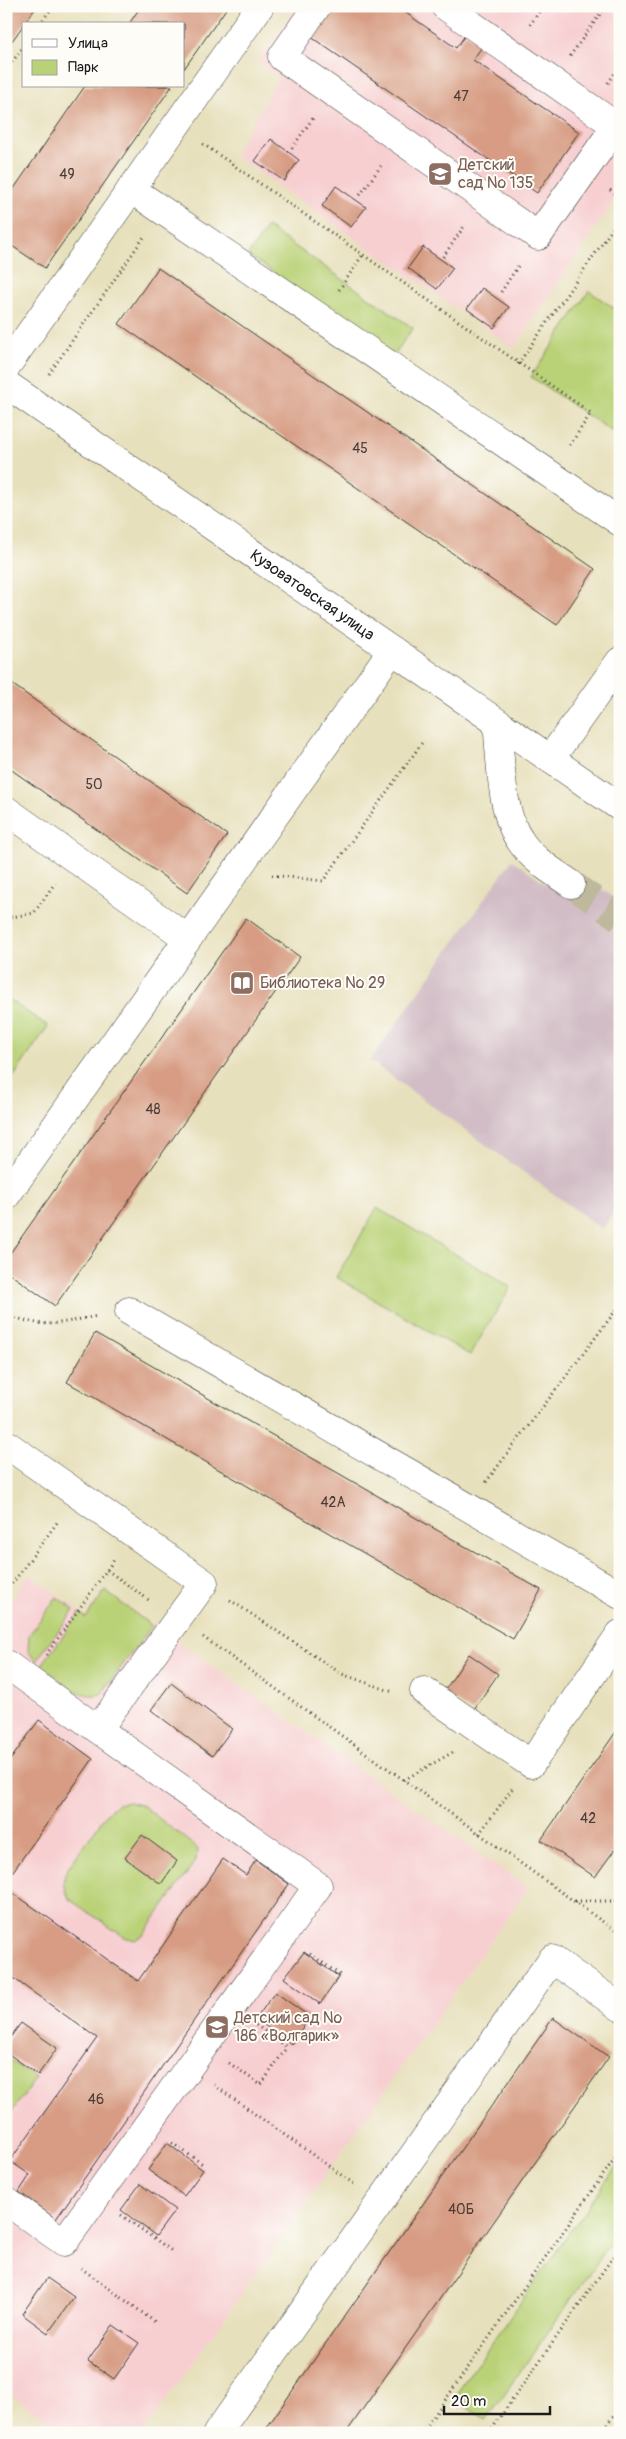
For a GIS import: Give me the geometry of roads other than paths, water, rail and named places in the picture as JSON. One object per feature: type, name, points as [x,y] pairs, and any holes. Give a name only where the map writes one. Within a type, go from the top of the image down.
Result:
[{"type":"street","points":[[6,367],[260,6]]},
{"type":"street","points":[[317,6],[282,57],[538,236],[616,126],[552,81],[460,10]]},
{"type":"street","points":[[132,189],[620,522]]},
{"type":"street","name":"Кузоватовская улица","points":[[6,384],[620,807]]},
{"type":"street","points":[[6,1196],[186,938],[392,650]]},
{"type":"street","points":[[550,759],[616,673]]},
{"type":"street","points":[[497,723],[505,797],[516,834],[529,852],[571,884]]},
{"type":"street","points":[[6,810],[186,938]]},
{"type":"street","points":[[129,1311],[620,1594]]},
{"type":"street","points":[[6,1444],[204,1583],[99,1728]]},
{"type":"street","points":[[424,1691],[531,1764],[620,1634]]},
{"type":"street","points":[[6,1664],[99,1728],[318,1886],[64,2242],[6,2201]]},
{"type":"street","points":[[217,2433],[552,1959],[620,2007]]},
{"type":"tunnel","points":[[571,884],[620,918]]},
{"type":"place","name":"Детский сад № 135","points":[[440,174]]},
{"type":"place","name":"Библиотека № 29","points":[[242,983]]},
{"type":"place","name":"Детский сад № 186 «Волгарик»","points":[[217,2027]]}]
